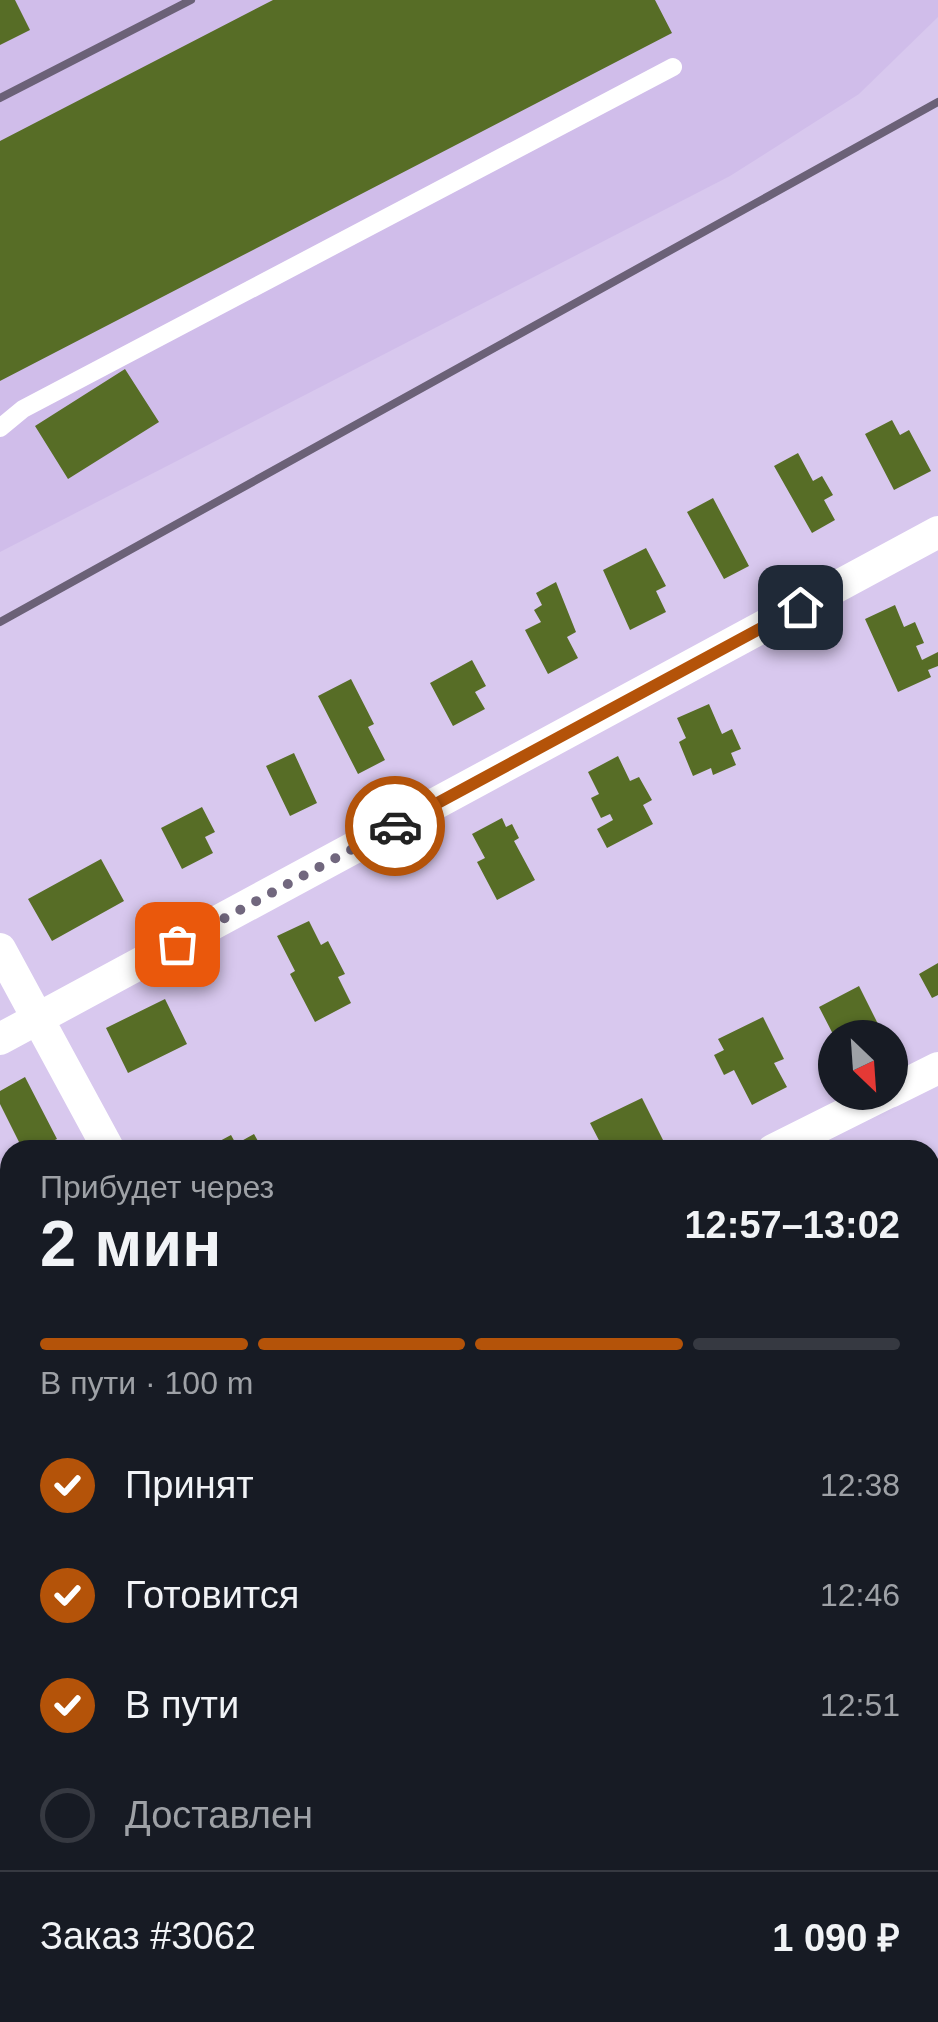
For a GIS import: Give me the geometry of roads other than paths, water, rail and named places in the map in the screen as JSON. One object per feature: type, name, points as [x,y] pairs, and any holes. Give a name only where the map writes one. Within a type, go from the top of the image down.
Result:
[{"type":"street","points":[[0,1039],[938,532]]},
{"type":"street","points":[[0,949],[105,1140]]},
{"type":"street","points":[[908,1083],[938,1068]]},
{"type":"street","points":[[793,1140],[854,1110]]},
{"type":"lane","points":[[0,428],[23,409],[673,67]]},
{"type":"railway","points":[[0,98],[191,0]]},
{"type":"railway","points":[[0,622],[938,102]]}]
